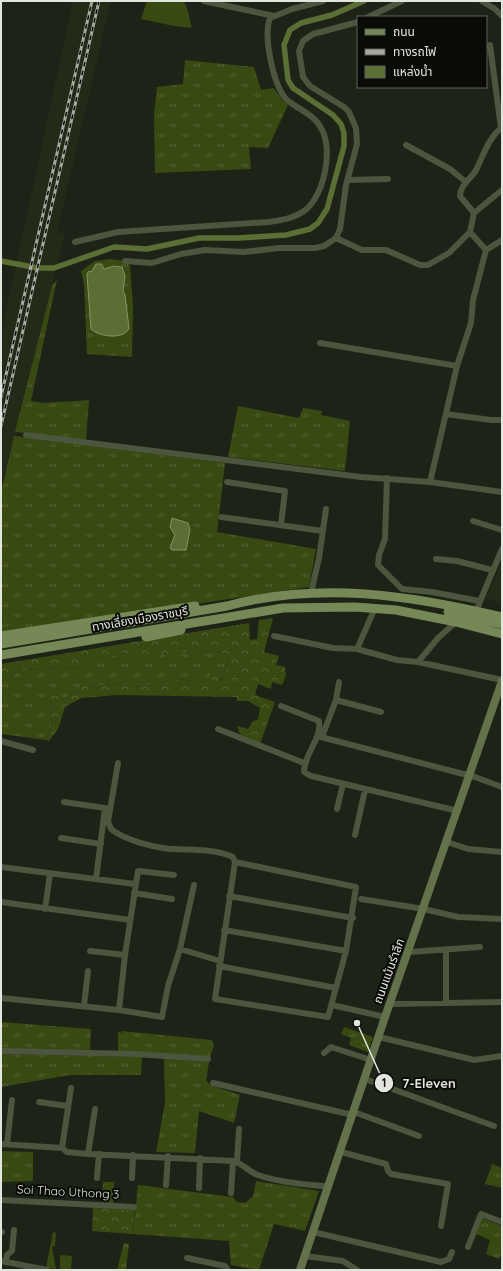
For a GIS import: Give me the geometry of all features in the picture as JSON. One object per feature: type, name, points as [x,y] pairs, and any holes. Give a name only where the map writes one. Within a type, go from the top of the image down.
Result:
[{"type":"main road","name":"ทางเลี่ยงเมืองราชบุรี","points":[[227,606],[258,598],[311,593],[345,592],[385,595],[502,617]]},
{"type":"main road","points":[[1,636],[165,610],[258,598]]},
{"type":"main road","name":"ทางเลี่ยงเมืองราชบุรี","points":[[1,644],[227,606],[301,598],[417,605],[502,624]]},
{"type":"main road","name":"ทางเลี่ยงเมืองราชบุรี","points":[[1,654],[254,612],[352,600],[426,613],[502,630]]},
{"type":"main road","name":"ทางเลี่ยงเมืองราชบุรี","points":[[283,608],[376,608],[421,614],[488,630],[502,635]]},
{"type":"main road","points":[[1,661],[169,633],[254,612]]},
{"type":"street","points":[[204,1],[274,16]]},
{"type":"street","points":[[75,242],[118,232],[269,222],[288,219],[305,210],[312,203],[325,170],[328,153],[326,138],[316,121],[286,98],[277,85],[267,33],[270,18],[323,1]]},
{"type":"street","points":[[370,16],[402,1]]},
{"type":"street","points":[[482,1],[495,9],[502,16]]},
{"type":"street","points":[[125,261],[152,263],[182,254],[205,250],[244,252],[279,248],[315,248],[324,246],[336,238],[340,229],[348,180],[357,144],[352,118],[344,106],[317,91],[306,82],[301,71],[299,51],[303,41],[313,34],[357,22]]},
{"type":"street","points":[[474,213],[460,196],[460,191],[475,171],[490,140],[502,127],[494,81],[490,45]]},
{"type":"street","points":[[494,81],[502,80]]},
{"type":"street","points":[[406,145],[450,169],[466,182]]},
{"type":"street","points":[[348,180],[388,179]]},
{"type":"street","points":[[336,238],[362,250],[386,250],[420,265],[428,265],[449,253],[470,232],[474,213],[502,190]]},
{"type":"street","points":[[470,232],[486,250]]},
{"type":"street","points":[[430,482],[457,366],[471,323],[473,300],[486,250],[502,240]]},
{"type":"street","points":[[320,343],[457,366]]},
{"type":"street","points":[[446,414],[502,420]]},
{"type":"street","points":[[26,434],[430,482],[502,492]]},
{"type":"street","points":[[387,478],[385,539],[379,555],[378,565],[402,589],[432,592],[479,600]]},
{"type":"street","points":[[227,482],[285,491],[281,525]]},
{"type":"street","points":[[311,593],[326,509]]},
{"type":"street","points":[[221,517],[323,531]]},
{"type":"street","points":[[473,521],[502,530]]},
{"type":"street","points":[[476,611],[479,600],[502,549]]},
{"type":"street","points":[[436,560],[457,561],[492,570]]},
{"type":"street","points":[[357,649],[376,608]]},
{"type":"street","points":[[418,662],[438,638],[456,622]]},
{"type":"street","points":[[274,636],[334,648],[357,649],[397,660],[418,662],[502,680]]},
{"type":"street","name":"ถนนแม้นรำลึก","points":[[300,1270],[329,1188],[385,1017],[458,811],[502,680]]},
{"type":"street","points":[[339,682],[336,700],[319,737],[304,763],[304,772],[311,776],[365,790],[458,811]]},
{"type":"street","points":[[336,700],[381,712]]},
{"type":"street","points":[[281,706],[319,721],[319,737]]},
{"type":"street","points":[[218,729],[304,763]]},
{"type":"street","points":[[319,737],[502,787]]},
{"type":"street","points":[[1,741],[33,750]]},
{"type":"street","points":[[118,763],[108,822],[111,829],[132,839],[152,845],[173,849],[199,850],[226,854],[233,857],[235,862],[215,999],[328,1017],[346,951],[356,887],[235,862]]},
{"type":"street","points":[[337,809],[343,784]]},
{"type":"street","points":[[355,835],[365,790]]},
{"type":"street","points":[[64,802],[105,808],[96,879]]},
{"type":"street","points":[[61,838],[101,844]]},
{"type":"street","points":[[447,842],[468,849],[502,852]]},
{"type":"street","points":[[1,867],[135,884]]},
{"type":"street","points":[[118,1010],[124,956],[138,871],[174,875]]},
{"type":"street","points":[[45,909],[50,874]]},
{"type":"street","points":[[1,998],[118,1010],[162,1017],[168,986],[180,950],[194,885]]},
{"type":"street","points":[[134,893],[172,899]]},
{"type":"street","points":[[229,896],[352,918]]},
{"type":"street","points":[[360,899],[424,908],[458,917],[502,919]]},
{"type":"street","points":[[1,902],[130,920]]},
{"type":"street","points":[[224,930],[346,951]]},
{"type":"street","points":[[409,952],[480,947]]},
{"type":"street","points":[[180,950],[220,964],[336,988]]},
{"type":"street","points":[[446,950],[446,1003]]},
{"type":"street","points":[[90,951],[124,956]]},
{"type":"street","points":[[84,1006],[88,971]]},
{"type":"street","points":[[390,1004],[502,1002]]},
{"type":"street","points":[[332,1005],[385,1017]]},
{"type":"street","points":[[379,1037],[474,1060],[502,1056]]},
{"type":"street","points":[[324,1053],[331,1047],[371,1060]]},
{"type":"street","points":[[1,1051],[129,1054],[208,1059]]},
{"type":"street","points":[[364,1079],[494,1126]]},
{"type":"street","points":[[212,1083],[353,1114],[418,1136]]},
{"type":"street","points":[[62,1148],[67,1106],[71,1088]]},
{"type":"street","points":[[12,1100],[4,1144],[62,1148],[67,1152],[88,1154],[168,1156],[235,1162],[256,1175],[293,1183],[329,1188]]},
{"type":"street","points":[[39,1102],[67,1106]]},
{"type":"street","points":[[88,1154],[95,1108]]},
{"type":"street","points":[[231,1193],[239,1129]]},
{"type":"street","points":[[341,1152],[386,1164],[388,1171],[391,1174],[448,1184],[441,1226]]},
{"type":"street","points":[[97,1178],[99,1154]]},
{"type":"street","points":[[132,1178],[133,1155]]},
{"type":"street","points":[[166,1185],[168,1156]]},
{"type":"street","points":[[199,1188],[200,1158]]},
{"type":"street","name":"Soi Thao Uthong 3","points":[[1,1200],[134,1207]]},
{"type":"street","points":[[468,1247],[481,1214],[502,1222]]},
{"type":"street","points":[[14,1230],[12,1251],[7,1255],[4,1261],[48,1270]]},
{"type":"street","points":[[313,1232],[441,1262],[449,1259],[452,1252]]},
{"type":"street","points":[[305,1256],[343,1261],[357,1270]]},
{"type":"street","points":[[187,1258],[225,1266],[228,1270]]},
{"type":"shaded area","points":[[73,1],[111,1],[57,232],[65,234],[1,497],[1,334]]},
{"type":"shaded area","points":[[502,563],[502,605],[486,597]]},
{"type":"green space","points":[[147,1],[183,1],[188,10],[192,28],[141,19]]},
{"type":"green space","points":[[185,60],[254,67],[261,90],[274,88],[282,100],[288,105],[268,148],[249,147],[251,169],[155,173],[154,114],[157,87],[183,84]]},
{"type":"green space","points":[[111,259],[125,261],[130,266],[133,306],[132,357],[87,354],[84,284],[81,271],[95,261]]},
{"type":"green space","points":[[57,279],[31,401],[43,403],[89,400],[86,440],[15,432],[52,286]]},
{"type":"green space","points":[[238,406],[299,418],[303,408],[322,411],[321,415],[350,421],[345,471],[228,457]]},
{"type":"green space","points":[[14,436],[225,463],[217,532],[316,549],[309,587],[1,633],[1,493]]},
{"type":"green space","points":[[273,618],[264,652],[279,656],[276,665],[285,667],[286,676],[282,685],[272,682],[271,689],[258,684],[255,695],[275,702],[260,744],[240,734],[237,726],[248,729],[252,722],[258,719],[260,708],[248,701],[237,701],[237,697],[117,695],[81,698],[65,707],[58,729],[49,741],[46,740],[52,724],[50,701],[53,693],[61,700],[82,689],[82,683],[88,684],[89,687],[120,683],[139,687],[180,679],[203,683],[213,671],[220,681],[225,676],[228,654],[202,650],[131,658],[125,652],[102,659],[83,655],[83,667],[21,670],[1,681],[1,664],[249,623],[250,640],[257,639],[259,620]]},
{"type":"green space","points":[[202,650],[228,654],[225,676],[219,681],[203,683],[180,679],[139,687],[120,683],[88,687],[82,684],[82,689],[61,700],[50,701],[52,724],[46,740],[1,734],[1,681],[21,670],[83,667],[83,655],[102,659],[125,652],[171,653]]},
{"type":"green space","points":[[1,1022],[91,1029],[90,1050],[1,1050]]},
{"type":"green space","points":[[344,1027],[373,1037],[368,1052],[349,1045],[351,1038],[341,1034]]},
{"type":"green space","points":[[122,1031],[212,1040],[214,1045],[210,1057],[118,1051],[118,1032],[122,1033]]},
{"type":"green space","points":[[1,1054],[142,1057],[141,1075],[70,1075],[1,1087]]},
{"type":"green space","points":[[164,1059],[209,1062],[206,1080],[210,1085],[240,1095],[234,1123],[199,1111],[195,1153],[156,1152],[165,1103]]},
{"type":"green space","points":[[1,1151],[33,1152],[33,1181],[1,1182]]},
{"type":"green space","points":[[492,1164],[502,1168],[502,1188],[485,1184]]},
{"type":"green space","points":[[256,1181],[319,1191],[305,1231],[274,1224],[259,1270],[231,1265],[229,1241],[133,1234],[138,1185],[233,1197],[237,1202],[245,1203],[253,1196]]},
{"type":"green space","points":[[103,1182],[114,1182],[113,1204],[102,1203]]},
{"type":"green space","points":[[93,1208],[135,1210],[133,1234],[92,1231]]},
{"type":"green space","points":[[482,1218],[502,1226],[502,1252],[499,1259],[486,1254],[490,1240],[476,1234]]},
{"type":"green space","points":[[53,1232],[56,1233],[55,1246],[52,1247],[56,1269],[46,1268]]},
{"type":"green space","points":[[124,1243],[129,1244],[126,1270],[117,1270]]},
{"type":"green space","points":[[60,1255],[72,1256],[71,1270],[60,1270]]},
{"type":"water","points":[[96,264],[101,264],[104,269],[114,266],[122,267],[125,276],[123,291],[125,295],[129,328],[127,332],[117,336],[100,334],[91,329],[87,275],[88,272],[92,271]]},
{"type":"water","points":[[172,518],[188,523],[190,530],[186,550],[172,550],[170,548],[175,535],[170,527]]},
{"type":"waterway","points":[[1,261],[38,268],[54,268],[114,247],[147,249],[199,238],[238,238],[286,235],[310,229],[318,223],[327,209],[344,146],[344,133],[341,124],[333,115],[293,88],[288,80],[284,45],[290,30],[301,23],[332,15],[364,1]]},
{"type":"railway","points":[[1,397],[92,1]]},
{"type":"railway","points":[[1,426],[99,1]]},
{"type":"place","name":"7-Eleven","points":[[357,1023]]}]
